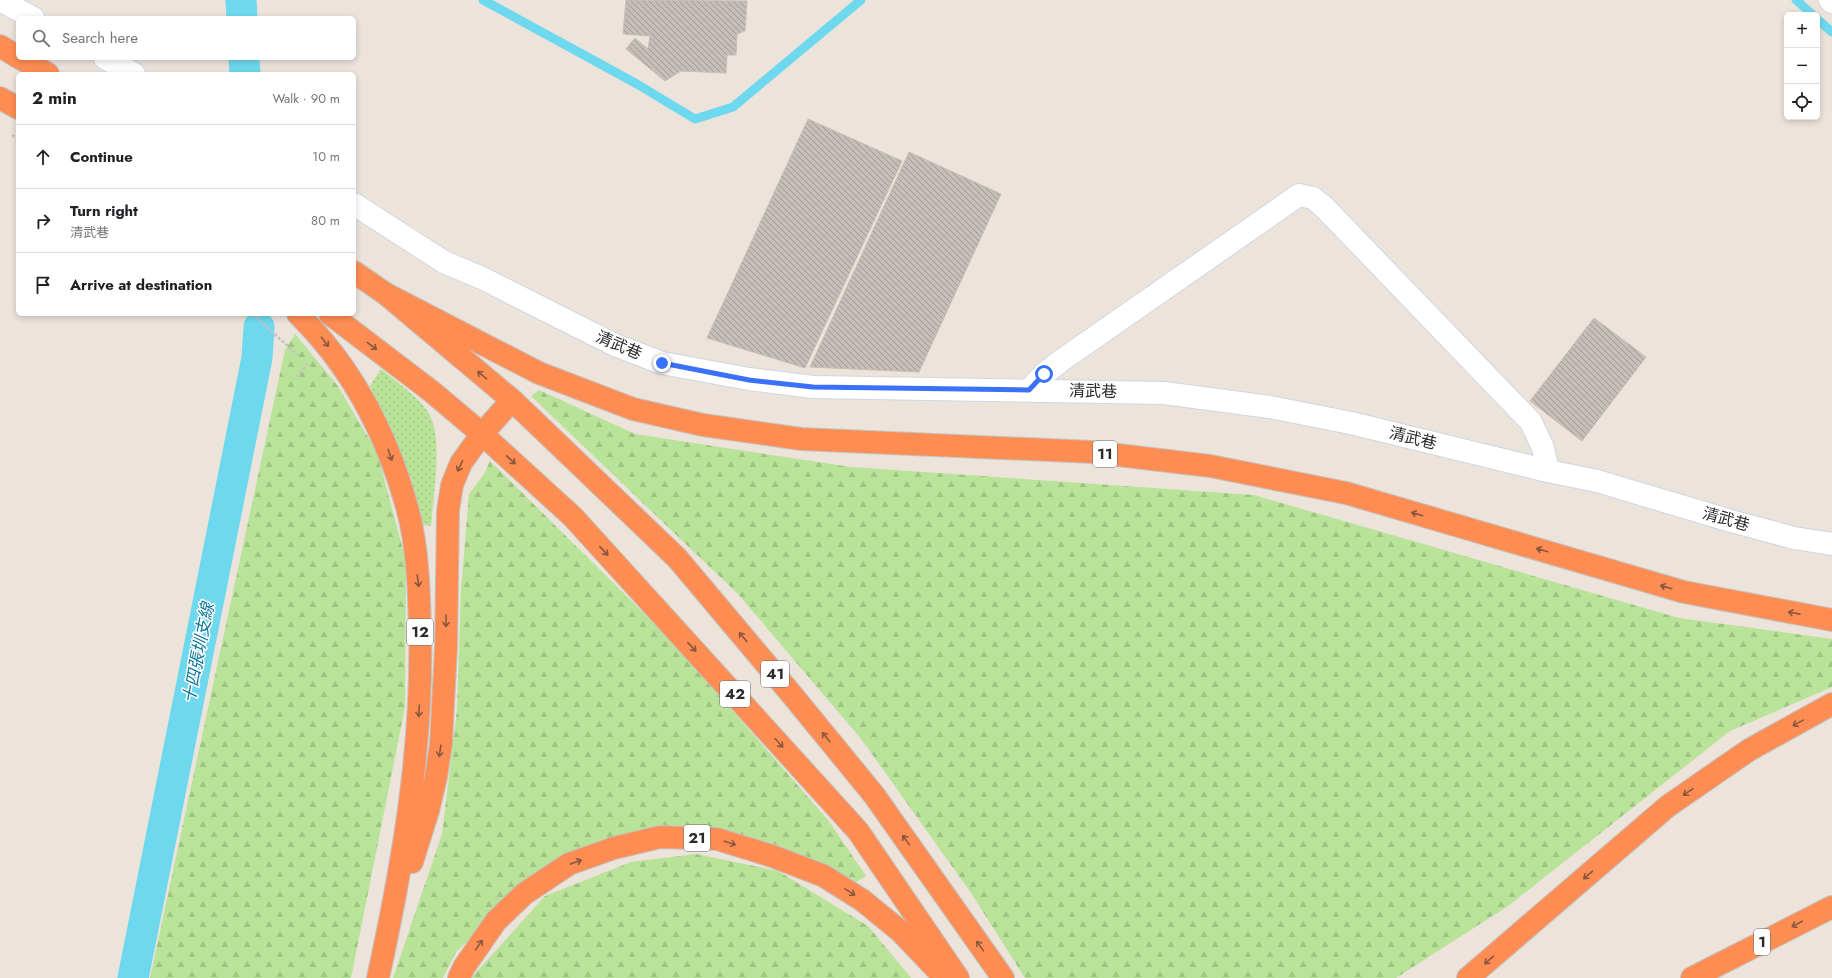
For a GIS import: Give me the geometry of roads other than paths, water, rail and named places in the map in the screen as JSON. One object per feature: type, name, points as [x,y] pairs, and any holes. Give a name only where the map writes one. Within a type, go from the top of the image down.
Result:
[{"type":"highway","points":[[0,46],[16,55]]},
{"type":"highway","points":[[24,60],[45,72]]},
{"type":"highway","points":[[0,98],[16,107]]},
{"type":"highway","points":[[356,273],[386,294],[512,400],[482,434],[461,463],[452,485],[448,510],[446,646],[441,744],[436,776],[428,810],[383,956]]},
{"type":"highway","name":"11","points":[[386,294],[539,373],[633,409],[703,425],[801,439],[1093,452],[1210,466],[1346,493],[1684,592],[1832,620]]},
{"type":"highway","name":"12","points":[[300,316],[319,335],[342,364],[364,402],[388,450],[408,512],[419,585],[421,667],[416,751],[405,838],[378,978]]},
{"type":"highway","points":[[333,316],[431,391],[482,434]]},
{"type":"highway","name":"41","points":[[512,400],[677,558],[874,795],[1003,978]]},
{"type":"highway","name":"42","points":[[482,434],[573,517],[858,831],[958,978]]},
{"type":"highway","points":[[1468,978],[1668,806],[1750,750],[1832,704]]},
{"type":"highway","name":"21","points":[[458,978],[496,921],[524,894],[569,864],[614,848],[660,837],[717,839],[772,856],[824,876],[862,900],[900,931],[945,978]]},
{"type":"highway","name":"1","points":[[1692,978],[1832,907]]},
{"type":"lane","points":[[0,0],[29,16]]},
{"type":"lane","points":[[109,60],[130,72]]},
{"type":"lane","points":[[1029,390],[1044,374],[1062,360],[1299,195],[1312,198],[1324,207],[1531,422],[1543,448],[1548,471]]},
{"type":"lane","name":"清武巷","points":[[356,205],[444,262],[482,278],[615,346],[662,363],[749,380],[813,387],[1164,393],[1270,407],[1351,423],[1548,471],[1597,481],[1794,538],[1832,544]]},
{"type":"waterway","name":"十四張圳支線","points":[[241,0],[242,16]]},
{"type":"waterway","points":[[483,0],[637,84],[695,119],[733,107],[861,0]]},
{"type":"waterway","points":[[1796,0],[1810,12]]},
{"type":"waterway","points":[[1820,22],[1832,32]]},
{"type":"waterway","name":"十四張圳支線","points":[[244,60],[245,72]]},
{"type":"waterway","name":"十四張圳支線","points":[[133,978],[257,358],[259,327]]}]
